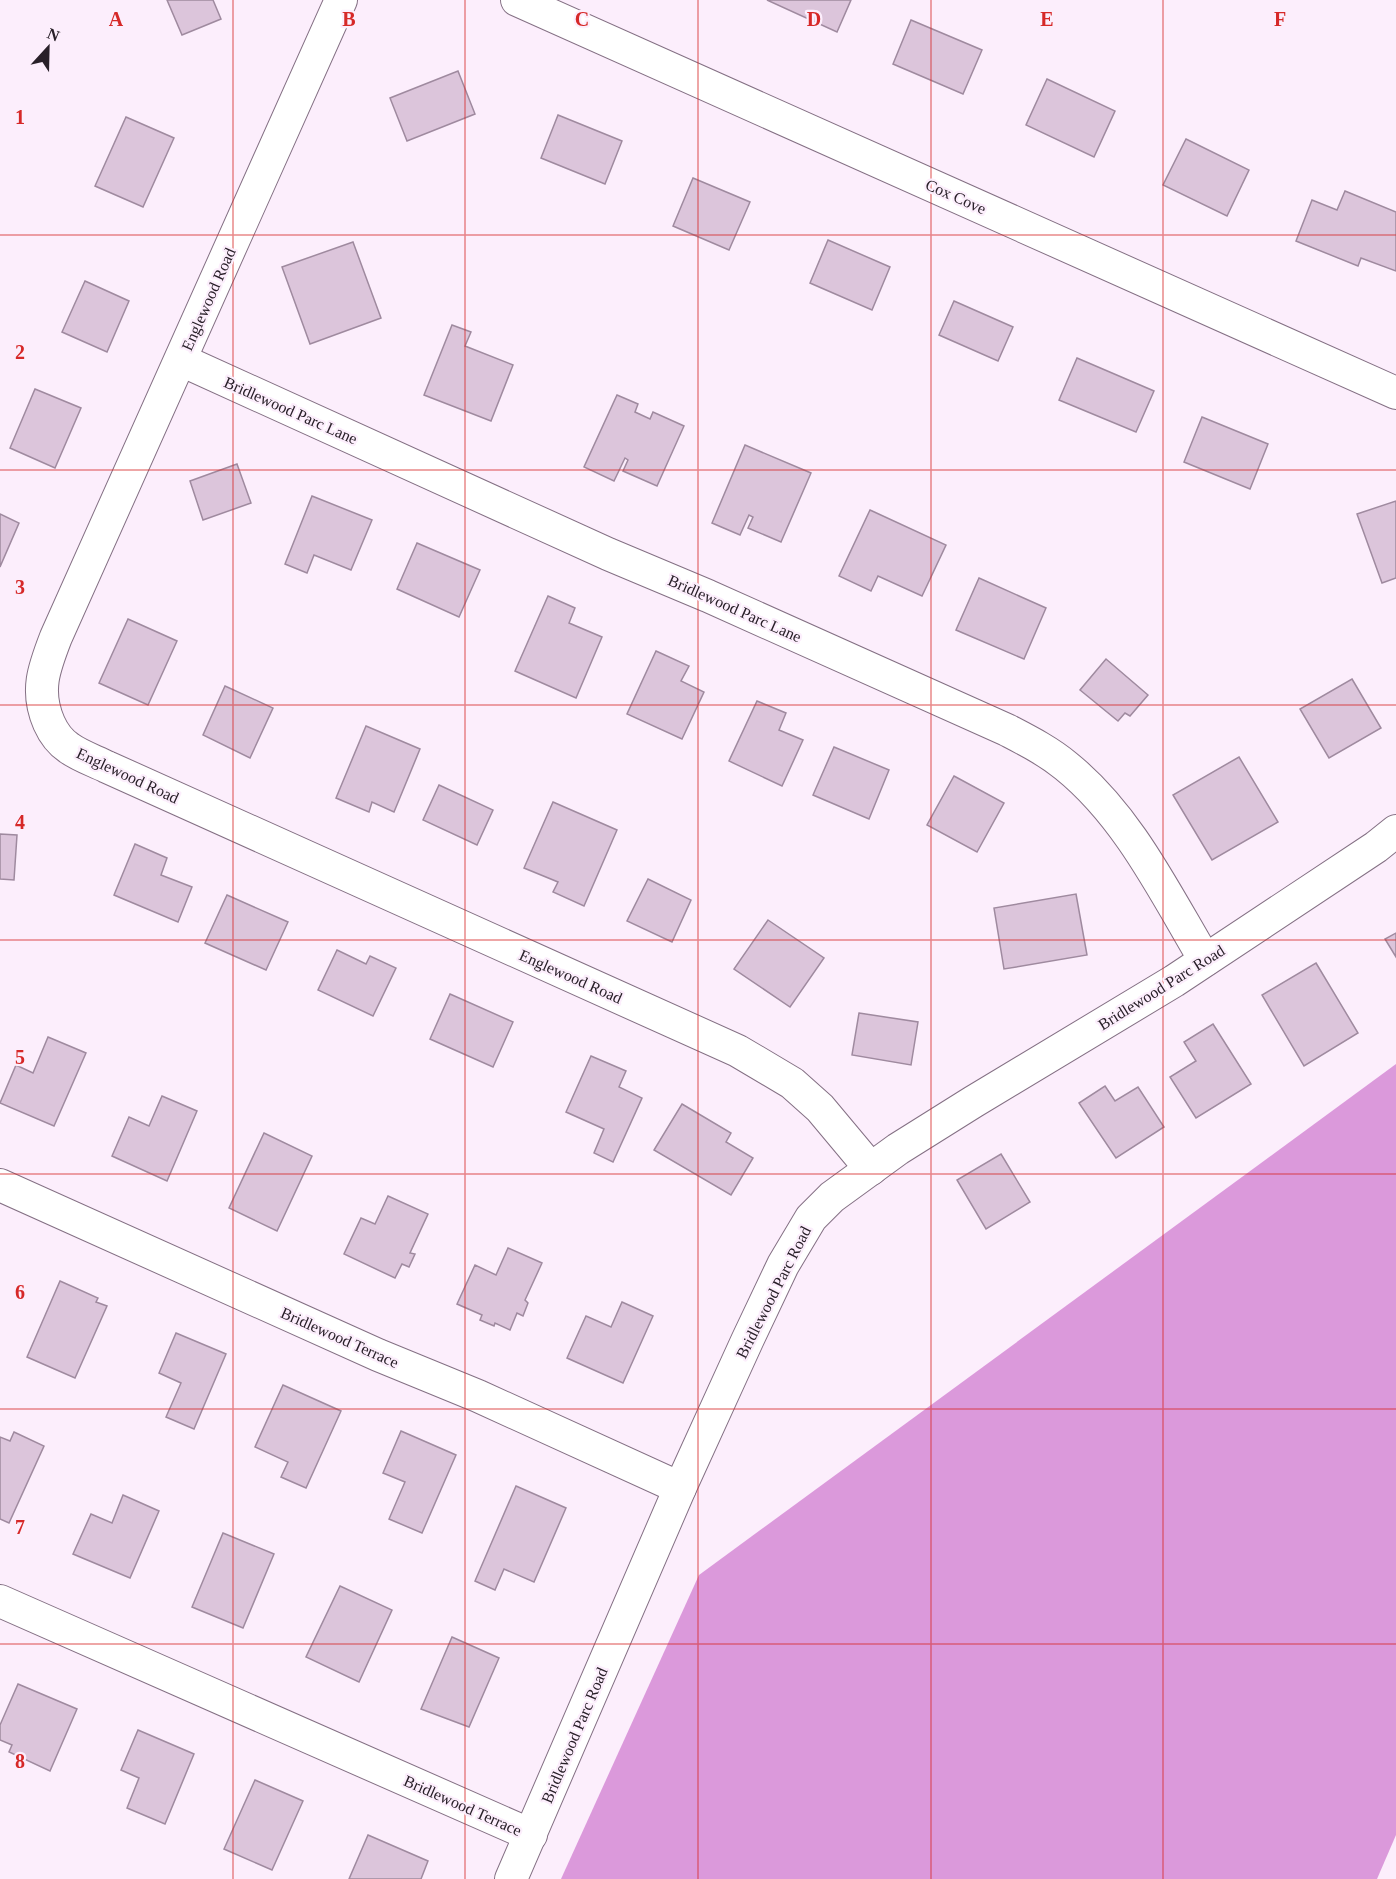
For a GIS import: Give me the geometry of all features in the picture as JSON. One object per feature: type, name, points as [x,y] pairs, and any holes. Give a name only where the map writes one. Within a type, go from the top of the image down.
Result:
[{"type":"street","name":"Englewood Road","points":[[341,0],[56,637],[44,671],[42,703],[52,731],[68,747],[107,767],[738,1051],[792,1083],[813,1102],[871,1168]]},
{"type":"street","name":"Cox Cove","points":[[517,0],[1396,393]]},
{"type":"street","name":"Bridlewood Parc Lane","points":[[181,360],[608,554],[997,725],[1037,745],[1067,767],[1104,803],[1141,852],[1205,960]]},
{"type":"street","name":"Bridlewood Parc Road","points":[[511,1879],[680,1488],[783,1265],[811,1218],[832,1197],[898,1149],[963,1107],[1174,981],[1376,847],[1396,831]]},
{"type":"street","name":"Bridlewood Terrace","points":[[0,1185],[680,1488]]},
{"type":"street","name":"Bridlewood Terrace","points":[[0,1601],[531,1835]]},
{"type":"shaded area","points":[[1396,1064],[1396,1835],[1377,1879],[561,1879],[699,1575]]},
{"type":"building","points":[[167,0],[213,0],[221,19],[182,35]]},
{"type":"building","points":[[767,0],[851,0],[837,32]]},
{"type":"building","points":[[911,20],[982,50],[963,94],[893,64]]},
{"type":"building","points":[[458,71],[475,114],[407,141],[390,98]]},
{"type":"building","points":[[1047,79],[1115,111],[1094,157],[1026,125]]},
{"type":"building","points":[[558,115],[622,141],[605,184],[541,158]]},
{"type":"building","points":[[126,117],[174,138],[143,207],[95,186]]},
{"type":"building","points":[[1186,139],[1249,170],[1227,216],[1163,185]]},
{"type":"building","points":[[693,178],[750,202],[729,250],[673,226]]},
{"type":"building","points":[[1345,191],[1396,212],[1396,271],[1361,258],[1358,266],[1296,241],[1312,200],[1337,210]]},
{"type":"building","points":[[828,240],[890,267],[872,310],[810,283]]},
{"type":"building","points":[[353,242],[381,318],[310,344],[282,267]]},
{"type":"building","points":[[85,281],[129,301],[107,352],[62,332]]},
{"type":"building","points":[[954,301],[1013,327],[998,361],[939,335]]},
{"type":"building","points":[[452,325],[471,332],[465,346],[513,365],[491,421],[424,395]]},
{"type":"building","points":[[1077,358],[1154,391],[1136,432],[1059,400]]},
{"type":"building","points":[[35,389],[81,408],[55,468],[10,448]]},
{"type":"building","points":[[617,395],[638,404],[635,412],[650,419],[653,412],[684,426],[657,486],[623,471],[628,460],[625,458],[614,481],[584,467]]},
{"type":"building","points":[[1202,417],[1268,444],[1250,489],[1184,462]]},
{"type":"building","points":[[745,445],[811,473],[781,542],[748,528],[753,517],[749,515],[740,535],[712,523]]},
{"type":"building","points":[[237,464],[251,503],[203,520],[190,481]]},
{"type":"building","points":[[312,496],[372,520],[351,570],[314,555],[307,573],[285,564]]},
{"type":"building","points":[[1396,501],[1396,578],[1382,583],[1357,514]]},
{"type":"building","points":[[870,510],[946,545],[922,596],[878,576],[871,591],[839,576]]},
{"type":"building","points":[[0,514],[19,523],[0,567]]},
{"type":"building","points":[[417,543],[480,570],[459,617],[397,589]]},
{"type":"building","points":[[979,578],[1046,608],[1024,659],[956,630]]},
{"type":"building","points":[[548,596],[575,608],[569,623],[602,637],[576,698],[515,671]]},
{"type":"building","points":[[128,619],[177,641],[148,705],[99,683]]},
{"type":"building","points":[[656,651],[689,666],[681,681],[704,692],[682,739],[627,714]]},
{"type":"building","points":[[1106,659],[1148,695],[1130,716],[1125,713],[1118,721],[1080,690]]},
{"type":"building","points":[[1352,679],[1381,728],[1329,758],[1300,709]]},
{"type":"building","points":[[225,686],[273,708],[250,758],[203,735]]},
{"type":"building","points":[[757,701],[786,713],[779,730],[803,740],[782,786],[729,761]]},
{"type":"building","points":[[366,726],[420,749],[394,812],[372,802],[369,812],[336,798]]},
{"type":"building","points":[[834,747],[889,770],[869,819],[813,795]]},
{"type":"building","points":[[1239,757],[1278,822],[1212,860],[1173,795]]},
{"type":"building","points":[[954,776],[1004,803],[977,852],[927,825]]},
{"type":"building","points":[[439,785],[493,810],[477,845],[423,820]]},
{"type":"building","points":[[553,802],[617,830],[584,906],[553,892],[558,882],[524,868]]},
{"type":"building","points":[[0,834],[17,835],[14,880],[0,879]]},
{"type":"building","points":[[135,844],[167,858],[161,875],[192,887],[178,922],[114,895]]},
{"type":"building","points":[[648,879],[691,900],[672,942],[627,921]]},
{"type":"building","points":[[1076,894],[1087,955],[1004,969],[994,908]]},
{"type":"building","points":[[227,895],[288,922],[266,970],[205,943]]},
{"type":"building","points":[[768,920],[824,958],[790,1007],[734,969]]},
{"type":"building","points":[[1396,933],[1396,957],[1385,939]]},
{"type":"building","points":[[337,950],[366,964],[370,956],[396,968],[373,1016],[318,990]]},
{"type":"building","points":[[1316,963],[1358,1033],[1304,1066],[1262,995]]},
{"type":"building","points":[[450,994],[513,1022],[493,1067],[430,1039]]},
{"type":"building","points":[[859,1013],[918,1022],[911,1065],[852,1055]]},
{"type":"building","points":[[1213,1024],[1251,1084],[1196,1118],[1170,1077],[1196,1061],[1184,1042]]},
{"type":"building","points":[[48,1037],[86,1053],[54,1126],[0,1103],[16,1065],[33,1073]]},
{"type":"building","points":[[591,1056],[626,1071],[619,1087],[642,1098],[613,1162],[594,1153],[604,1129],[566,1112]]},
{"type":"building","points":[[1105,1086],[1115,1101],[1138,1087],[1164,1127],[1116,1158],[1079,1103]]},
{"type":"building","points":[[162,1096],[197,1111],[167,1181],[112,1156],[129,1117],[149,1126]]},
{"type":"building","points":[[682,1104],[731,1133],[726,1142],[753,1158],[731,1195],[654,1150]]},
{"type":"building","points":[[264,1133],[312,1156],[277,1231],[229,1208]]},
{"type":"building","points":[[1001,1154],[1030,1202],[986,1229],[957,1180]]},
{"type":"building","points":[[388,1196],[428,1214],[410,1253],[415,1254],[409,1267],[402,1264],[395,1278],[344,1254],[361,1218],[375,1224]]},
{"type":"building","points":[[508,1248],[542,1263],[525,1300],[528,1303],[523,1316],[517,1313],[510,1330],[495,1323],[494,1326],[480,1320],[482,1315],[457,1304],[475,1265],[496,1275]]},
{"type":"building","points":[[60,1281],[98,1298],[96,1302],[107,1306],[75,1378],[27,1357]]},
{"type":"building","points":[[622,1302],[653,1316],[623,1383],[567,1358],[586,1316],[611,1327]]},
{"type":"building","points":[[176,1333],[226,1354],[194,1429],[166,1417],[181,1383],[159,1373]]},
{"type":"building","points":[[283,1385],[341,1411],[306,1488],[281,1477],[288,1462],[255,1447]]},
{"type":"building","points":[[401,1431],[456,1455],[422,1533],[389,1519],[405,1482],[383,1473]]},
{"type":"building","points":[[14,1432],[44,1446],[9,1523],[0,1519],[0,1437],[10,1441]]},
{"type":"building","points":[[516,1486],[566,1508],[534,1582],[504,1569],[495,1590],[475,1581]]},
{"type":"building","points":[[123,1495],[159,1511],[130,1578],[73,1554],[91,1514],[112,1523]]},
{"type":"building","points":[[223,1533],[274,1554],[243,1628],[192,1607]]},
{"type":"building","points":[[340,1586],[392,1610],[359,1682],[306,1657]]},
{"type":"building","points":[[452,1637],[499,1658],[469,1727],[421,1709]]},
{"type":"building","points":[[18,1684],[77,1709],[50,1771],[9,1752],[12,1745],[0,1740],[0,1725]]},
{"type":"building","points":[[138,1730],[194,1754],[165,1824],[127,1808],[139,1778],[121,1770]]},
{"type":"building","points":[[255,1780],[303,1801],[272,1870],[224,1849]]},
{"type":"building","points":[[368,1835],[428,1861],[421,1879],[349,1879]]}]
